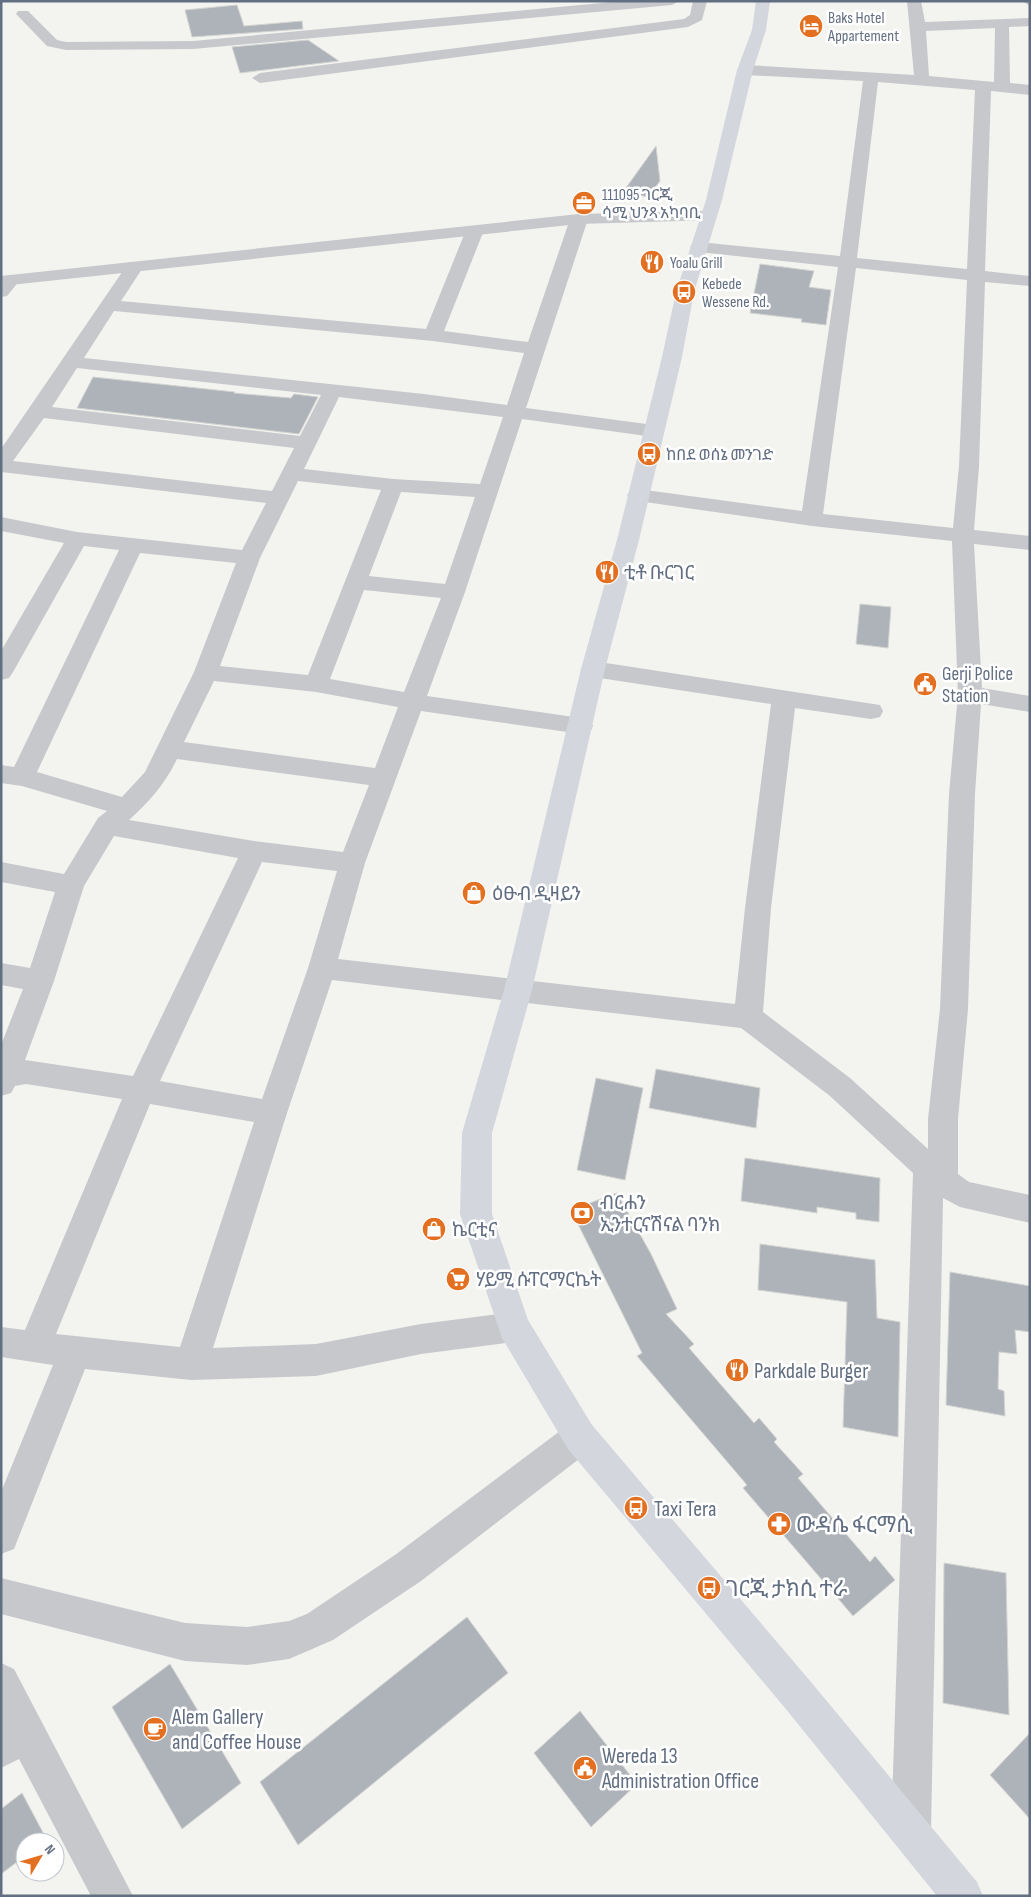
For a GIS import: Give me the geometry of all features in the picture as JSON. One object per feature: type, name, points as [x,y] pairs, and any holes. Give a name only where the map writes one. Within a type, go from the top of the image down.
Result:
[{"type":"main road","points":[[763,1],[759,30],[746,70],[714,200],[707,216],[684,292],[654,430],[593,669],[518,990],[477,1133],[475,1170],[476,1214],[514,1327],[580,1437],[963,1896]]},
{"type":"street","points":[[23,14],[52,43],[66,46],[176,45],[672,1]]},
{"type":"street","points":[[260,78],[688,23],[697,17],[700,1]]},
{"type":"street","points":[[914,1],[922,80]]},
{"type":"street","points":[[918,27],[1030,22]]},
{"type":"street","points":[[911,1832],[936,1174],[954,1009],[962,794],[970,694],[963,537],[969,466],[976,277],[992,87],[1002,24]]},
{"type":"street","points":[[746,70],[922,80],[1030,90]]},
{"type":"street","points":[[812,519],[848,262],[870,78]]},
{"type":"street","points":[[4,284],[135,266],[579,219],[707,216]]},
{"type":"street","points":[[191,1364],[272,1113],[322,968],[352,863],[454,592],[579,219]]},
{"type":"street","points":[[433,335],[475,230]]},
{"type":"street","points":[[699,247],[976,277],[1030,281]]},
{"type":"street","points":[[135,266],[108,304],[39,412],[1,465],[279,498]]},
{"type":"street","points":[[108,304],[433,335],[536,348]]},
{"type":"street","points":[[72,362],[514,411],[654,430]]},
{"type":"street","points":[[2,1079],[40,981],[71,885],[107,825],[144,792],[156,776],[206,672],[250,558],[332,390]]},
{"type":"street","points":[[39,412],[306,443]]},
{"type":"street","points":[[292,474],[393,485],[488,491]]},
{"type":"street","points":[[316,684],[393,485]]},
{"type":"street","points":[[638,495],[812,519],[1030,543]]},
{"type":"street","points":[[1,524],[77,539],[250,558]]},
{"type":"street","points":[[1,672],[77,539]]},
{"type":"street","points":[[125,807],[12,776],[133,545]]},
{"type":"street","points":[[355,582],[454,592]]},
{"type":"street","points":[[593,669],[871,711]]},
{"type":"street","points":[[206,672],[316,684],[413,702],[581,726]]},
{"type":"street","points":[[970,694],[1030,704]]},
{"type":"street","points":[[748,1017],[758,908],[784,698]]},
{"type":"street","points":[[169,749],[383,778]]},
{"type":"street","points":[[107,825],[254,852],[352,863]]},
{"type":"street","points":[[34,1347],[141,1090],[254,852]]},
{"type":"street","points":[[1,872],[71,885]]},
{"type":"street","points":[[322,968],[748,1017],[840,1087],[936,1174],[960,1193],[1030,1209]]},
{"type":"street","points":[[1,974],[40,981]]},
{"type":"street","points":[[2,1079],[26,1072],[272,1113]]},
{"type":"street","points":[[1,1342],[191,1364],[316,1360],[421,1340],[514,1327]]},
{"type":"street","points":[[1,1536],[75,1352]]},
{"type":"street","points":[[1,1596],[185,1642],[247,1646],[289,1640],[320,1627],[408,1568],[580,1437]]},
{"type":"street","points":[[1,1682],[13,1740],[113,1896]]},
{"type":"building","points":[[237,5],[244,26],[302,21],[303,29],[192,37],[185,10]]},
{"type":"building","points":[[308,40],[339,61],[240,73],[232,47]]},
{"type":"building","points":[[656,146],[660,181],[648,197],[623,192]]},
{"type":"building","points":[[760,264],[814,271],[809,287],[831,290],[826,325],[801,322],[802,319],[750,313]]},
{"type":"building","points":[[93,377],[234,393],[291,398],[294,394],[318,397],[299,434],[77,408]]},
{"type":"building","points":[[860,604],[891,607],[888,648],[856,644]]},
{"type":"building","points":[[656,1069],[760,1088],[756,1128],[649,1108]]},
{"type":"building","points":[[596,1078],[643,1088],[625,1180],[577,1170]]},
{"type":"building","points":[[745,1158],[880,1178],[879,1222],[856,1219],[856,1213],[817,1207],[817,1213],[741,1201]]},
{"type":"building","points":[[617,1193],[651,1254],[677,1309],[666,1314],[694,1344],[689,1348],[754,1423],[759,1418],[777,1439],[774,1442],[803,1474],[798,1478],[870,1562],[875,1556],[895,1580],[853,1616],[743,1488],[747,1485],[637,1356],[642,1353],[571,1210]]},
{"type":"building","points":[[760,1244],[875,1260],[877,1318],[900,1322],[898,1437],[843,1427],[847,1302],[758,1290]]},
{"type":"building","points":[[950,1272],[1030,1286],[1030,1332],[1015,1330],[1017,1354],[999,1352],[998,1389],[1004,1391],[1005,1416],[946,1405]]},
{"type":"building","points":[[944,1563],[1006,1573],[1009,1715],[943,1703]]},
{"type":"building","points":[[467,1617],[508,1673],[298,1845],[260,1782]]},
{"type":"building","points":[[170,1664],[241,1783],[182,1829],[112,1707]]},
{"type":"building","name":"Wereda 13 Administration Office","points":[[580,1711],[637,1784],[591,1827],[534,1753]]},
{"type":"building","points":[[1030,1733],[1030,1819],[990,1775]]},
{"type":"building","points":[[22,1793],[43,1832],[15,1832],[15,1864],[1,1874],[1,1809]]},
{"type":"place","name":"Baks Hotel Appartement","points":[[811,26]]},
{"type":"place","name":"111095 ገርጂ ሳሚ ህንጻ አካባቢ","points":[[584,203]]},
{"type":"place","name":"Yoalu Grill","points":[[652,262]]},
{"type":"place","name":"Kebede Wessene Rd.","points":[[684,292]]},
{"type":"place","name":"ከበደ ወሰኔ መንገድ","points":[[649,454]]},
{"type":"place","name":"ቲቶ ቡርገር","points":[[607,572]]},
{"type":"place","name":"Gerji Police Station","points":[[925,684]]},
{"type":"place","name":"ዕፁብ ዲዛይን","points":[[474,893]]},
{"type":"place","name":"ብርሐን ኢንተርናሽናል ባንክ","points":[[582,1213]]},
{"type":"place","name":"ኬርቲና","points":[[434,1229]]},
{"type":"place","name":"ሃይሚ ሱፐርማርኬት","points":[[458,1279]]},
{"type":"place","name":"Parkdale Burger","points":[[737,1370]]},
{"type":"place","name":"Taxi Tera","points":[[636,1508]]},
{"type":"place","name":"ውዳሴ ፋርማሲ","points":[[779,1524]]},
{"type":"place","name":"ገርጂ ታክሲ ተራ","points":[[709,1588]]},
{"type":"place","name":"Alem Gallery and Coffee House","points":[[155,1729]]},
{"type":"place","name":"Wereda 13 Administration Office","points":[[585,1768]]}]
